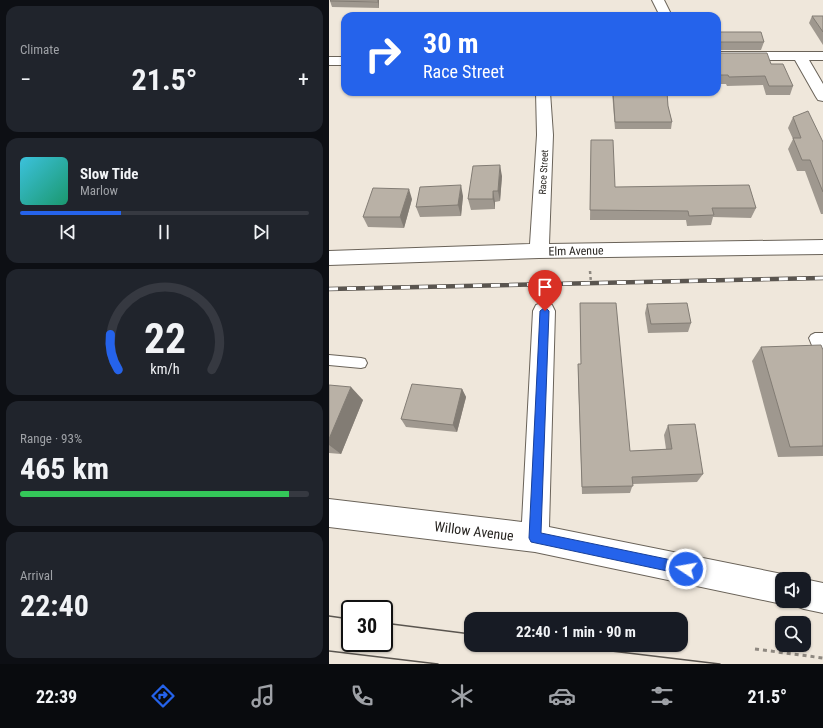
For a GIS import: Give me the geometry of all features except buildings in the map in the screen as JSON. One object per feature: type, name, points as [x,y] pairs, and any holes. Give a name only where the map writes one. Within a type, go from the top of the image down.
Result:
[{"type":"street","points":[[658,0],[664,12]]},
{"type":"street","points":[[721,56],[823,56]]},
{"type":"street","points":[[800,56],[823,97]]},
{"type":"street","points":[[329,61],[341,61]]},
{"type":"street","name":"Race Street","points":[[539,251],[545,136],[543,96]]},
{"type":"street","name":"Elm Avenue","points":[[329,258],[539,251],[823,246]]},
{"type":"street","points":[[535,538],[545,311]]},
{"type":"street","name":"Willow Avenue","points":[[329,514],[535,538],[775,588]]},
{"type":"street","points":[[811,595],[823,598]]},
{"type":"lane","points":[[823,338],[815,338],[823,360]]},
{"type":"lane","points":[[329,360],[361,363]]},
{"type":"path","points":[[755,649],[823,658]]},
{"type":"tram line","points":[[329,616],[341,618]]},
{"type":"tram line","points":[[393,624],[464,633]]},
{"type":"tram line","points":[[329,651],[438,664]]},
{"type":"tram line","points":[[620,652],[720,664]]},
{"type":"railway","points":[[329,289],[823,278]]},
{"type":"route","points":[[545,311],[535,538],[686,569]]}]
